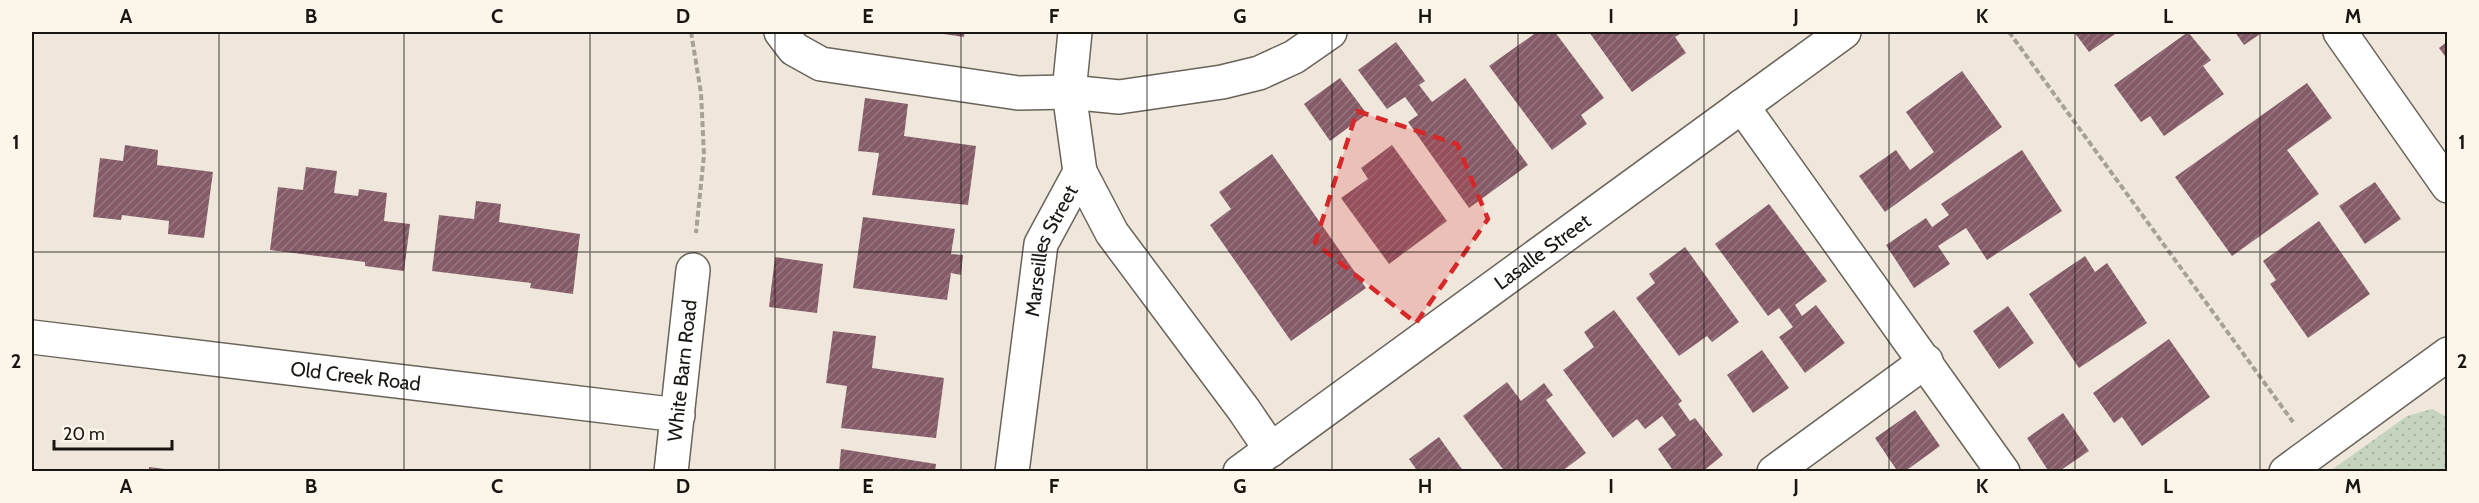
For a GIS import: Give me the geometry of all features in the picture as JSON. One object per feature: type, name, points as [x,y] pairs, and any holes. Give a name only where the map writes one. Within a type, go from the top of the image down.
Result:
[{"type":"street","points":[[781,32],[794,49],[821,64],[1018,93],[1069,92],[1119,97],[1222,82],[1259,73],[1294,57],[1330,32]]},
{"type":"street","name":"Marseilles Street","points":[[1012,471],[1041,244],[1080,172],[1069,92],[1075,32]]},
{"type":"street","name":"Lasalle Street","points":[[1240,471],[1844,32]]},
{"type":"street","points":[[2352,36],[2448,186]]},
{"type":"street","points":[[1742,106],[2003,471]]},
{"type":"street","points":[[1080,172],[1113,233],[1271,450]]},
{"type":"street","name":"White Barn Road","points":[[671,471],[693,270]]},
{"type":"street","name":"Old Creek Road","points":[[32,337],[678,415]]},
{"type":"street","points":[[1774,471],[1926,361]]},
{"type":"street","points":[[2286,471],[2445,362]]},
{"type":"path","points":[[691,32],[700,93],[704,155],[693,270]]},
{"type":"path","points":[[2009,32],[2314,451]]},
{"type":"highlighted area","points":[[1357,111],[1457,144],[1488,219],[1416,323],[1315,243]]},
{"type":"green space","points":[[2432,409],[2447,417],[2447,471],[2330,471],[2407,416]]},
{"type":"building","points":[[930,32],[965,32],[964,37]]},
{"type":"building","points":[[1537,32],[1555,32],[1604,98],[1581,115],[1587,124],[1552,150],[1489,66]]},
{"type":"building","points":[[1589,32],[1683,32],[1675,37],[1686,53],[1632,92]]},
{"type":"building","points":[[2074,32],[2118,32],[2089,52]]},
{"type":"building","points":[[2188,32],[2211,60],[2203,66],[2224,94],[2164,136],[2150,116],[2141,122],[2114,85]]},
{"type":"building","points":[[2235,32],[2263,32],[2244,45]]},
{"type":"building","points":[[2448,41],[2448,60],[2439,48]]},
{"type":"building","points":[[1396,42],[1425,81],[1419,85],[1432,102],[1465,78],[1528,165],[1469,208],[1408,122],[1418,115],[1405,97],[1387,109],[1358,70]]},
{"type":"building","points":[[1962,71],[2002,127],[1885,212],[1859,176],[1896,150],[1910,170],[1934,152],[1906,112]]},
{"type":"building","points":[[1340,78],[1367,114],[1330,141],[1304,104]]},
{"type":"building","points":[[2307,83],[2332,118],[2287,150],[2319,194],[2232,256],[2175,177]]},
{"type":"building","points":[[865,98],[908,104],[904,136],[976,146],[968,205],[872,195],[879,153],[858,151]]},
{"type":"building","points":[[125,145],[158,150],[157,165],[213,172],[204,238],[168,234],[169,221],[122,215],[121,220],[93,217],[100,158],[123,161]]},
{"type":"building","points":[[1392,145],[1447,221],[1389,264],[1341,198],[1368,179],[1361,168]]},
{"type":"building","points":[[2022,150],[2062,211],[1987,260],[1966,228],[1938,246],[1950,264],[1914,288],[1886,245],[1926,218],[1932,227],[1949,215],[1941,204]]},
{"type":"building","points":[[1272,154],[1366,288],[1291,341],[1210,225],[1231,209],[1219,192]]},
{"type":"building","points":[[306,167],[337,171],[334,193],[358,196],[359,189],[387,193],[384,221],[410,224],[404,271],[365,266],[365,262],[270,250],[278,187],[303,190]]},
{"type":"building","points":[[2375,182],[2401,219],[2365,244],[2339,206]]},
{"type":"building","points":[[476,201],[501,204],[499,222],[580,234],[573,294],[530,288],[531,283],[432,271],[439,215],[474,219]]},
{"type":"building","points":[[1769,204],[1827,281],[1795,305],[1802,316],[1816,305],[1845,343],[1805,373],[1779,337],[1793,327],[1779,308],[1768,316],[1715,244]]},
{"type":"building","points":[[863,217],[955,229],[951,254],[963,255],[961,275],[951,273],[947,300],[853,288]]},
{"type":"building","points":[[2319,221],[2370,294],[2308,338],[2270,284],[2276,280],[2263,261]]},
{"type":"building","points":[[1685,247],[1739,322],[1712,342],[1707,336],[1679,356],[1636,298],[1655,283],[1649,274]]},
{"type":"building","points":[[2085,256],[2095,272],[2107,263],[2147,323],[2079,368],[2029,294]]},
{"type":"building","points":[[775,257],[823,264],[817,313],[769,307]]},
{"type":"building","points":[[2008,306],[2034,343],[1999,369],[1973,331]]},
{"type":"building","points":[[1614,310],[1682,401],[1678,404],[1690,421],[1695,418],[1723,455],[1702,472],[1674,472],[1658,449],[1676,435],[1662,416],[1645,429],[1637,419],[1613,438],[1563,370],[1594,347],[1584,332]]},
{"type":"building","points":[[833,331],[876,336],[872,368],[944,378],[936,438],[841,428],[847,386],[826,383]]},
{"type":"building","points":[[2169,339],[2210,397],[2142,446],[2122,417],[2114,423],[2093,393]]},
{"type":"building","points":[[1762,350],[1789,388],[1753,413],[1727,375]]},
{"type":"building","points":[[1507,382],[1521,401],[1544,383],[1553,395],[1546,400],[1586,453],[1561,472],[1505,472],[1463,416]]},
{"type":"building","points":[[1915,410],[1940,446],[1904,472],[1898,472],[1875,438]]},
{"type":"building","points":[[2063,413],[2089,451],[2058,472],[2049,472],[2027,438]]},
{"type":"building","points":[[1439,437],[1464,472],[1418,472],[1409,459]]},
{"type":"building","points":[[841,449],[936,464],[935,472],[839,472]]},
{"type":"building","points":[[149,467],[173,470],[173,472],[149,472]]}]
